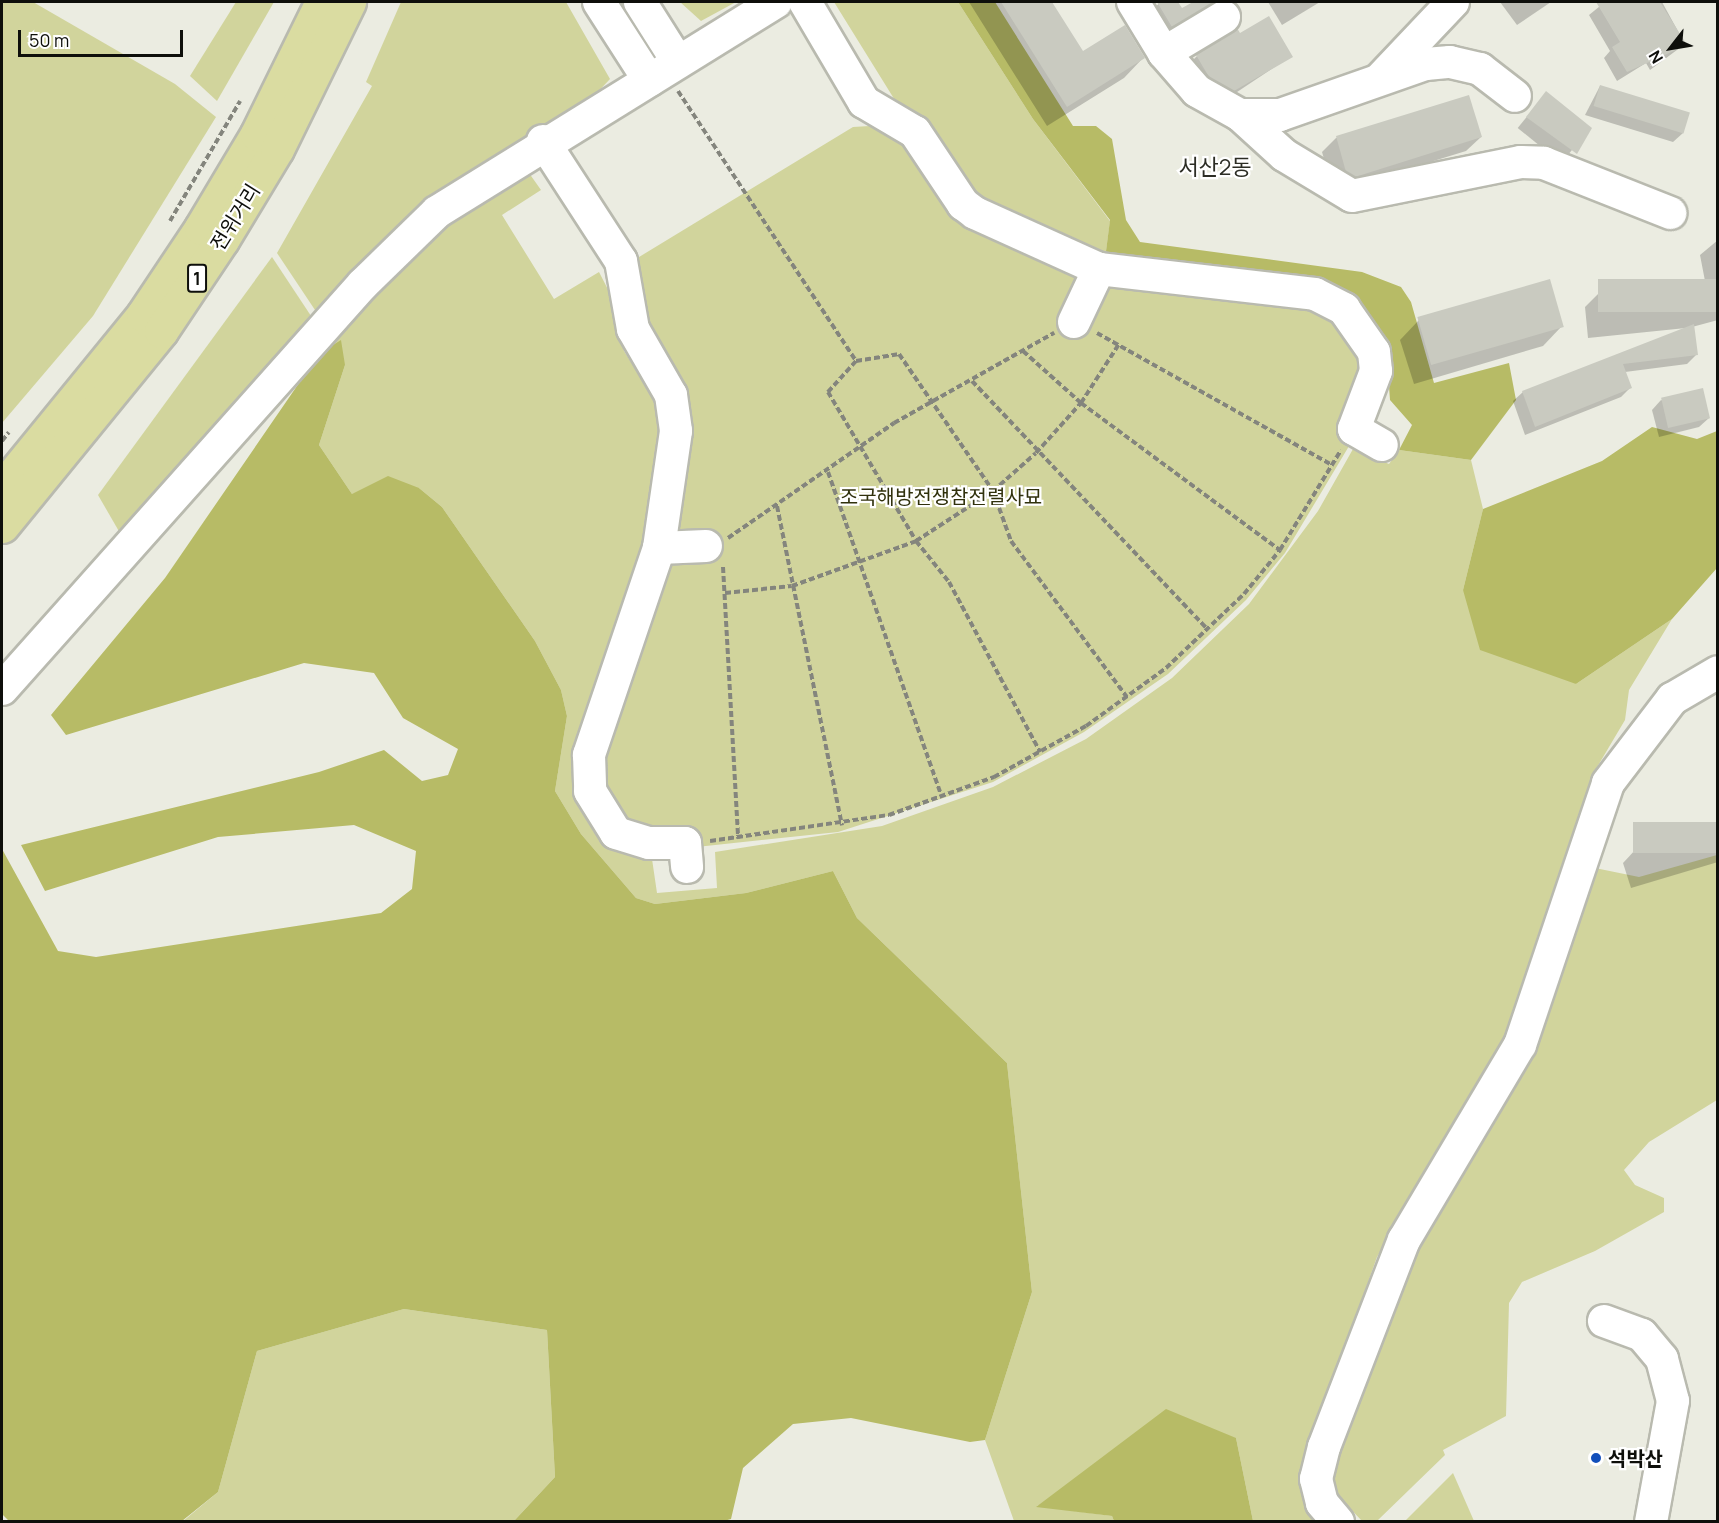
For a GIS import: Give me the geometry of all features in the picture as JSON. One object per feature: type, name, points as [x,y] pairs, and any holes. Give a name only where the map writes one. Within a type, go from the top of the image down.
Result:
[{"type":"main road","name":"전위거리","points":[[2,488],[143,315],[201,228],[257,134],[322,2]]},
{"type":"main road","name":"전위거리","points":[[2,526],[161,331],[216,249],[277,148],[349,2]]},
{"type":"street","points":[[599,2],[664,71]]},
{"type":"street","points":[[640,2],[664,71]]},
{"type":"street","points":[[2,689],[363,284],[437,212],[543,141],[664,71],[776,2]]},
{"type":"street","points":[[805,2],[864,102],[915,132],[963,204],[1099,269],[1329,299],[1360,326],[1374,352],[1376,371],[1354,429],[1382,445]]},
{"type":"street","points":[[1133,2],[1164,53],[1197,91],[1240,115],[1284,155],[1352,196],[1521,162],[1544,163],[1670,213]]},
{"type":"street","points":[[1380,79],[1453,2]]},
{"type":"street","points":[[1164,53],[1224,17]]},
{"type":"street","points":[[1240,115],[1280,115],[1380,79],[1450,62],[1480,69],[1515,96]]},
{"type":"street","points":[[543,141],[621,261],[633,329],[670,395],[676,431],[659,548],[589,755],[587,776],[597,809],[616,832],[686,855]]},
{"type":"street","points":[[1074,322],[1099,269]]},
{"type":"street","points":[[659,548],[713,545]]},
{"type":"street","points":[[1338,1521],[1322,1503],[1316,1479],[1324,1447],[1404,1240],[1520,1045],[1608,783],[1672,699],[1718,672]]},
{"type":"street","points":[[1604,1321],[1642,1335],[1662,1359],[1673,1401],[1651,1521]]},
{"type":"path","points":[[664,71],[856,361]]},
{"type":"path","points":[[168,224],[244,93]]},
{"type":"path","points":[[738,838],[725,593],[713,545],[864,449],[894,423],[933,405],[1074,322],[1332,465]]},
{"type":"path","points":[[725,593],[792,586],[859,565],[916,541],[993,491],[1036,453],[1081,403],[1119,345]]},
{"type":"path","points":[[1023,351],[1081,403],[1280,550]]},
{"type":"path","points":[[1040,753],[949,582],[916,541],[864,449],[828,392],[856,361],[899,354],[993,491],[1011,541],[1127,697]]},
{"type":"path","points":[[972,381],[1036,453],[1208,630]]},
{"type":"path","points":[[2,441],[17,423]]},
{"type":"path","points":[[686,855],[738,838],[842,825],[942,797],[1040,753],[1127,697],[1208,630],[1280,550],[1354,429]]},
{"type":"path","points":[[828,472],[942,797]]},
{"type":"path","points":[[777,506],[842,825]]},
{"type":"green space","points":[[2,2],[33,2],[175,84],[216,117],[93,316],[2,423]]},
{"type":"green space","points":[[236,2],[274,2],[217,101],[190,76]]},
{"type":"green space","points":[[401,2],[566,2],[610,79],[593,97],[508,150],[321,319],[277,253],[372,86],[366,82]]},
{"type":"green space","points":[[680,2],[736,2],[701,21]]},
{"type":"green space","points":[[834,2],[958,2],[1033,119],[1110,221],[1105,259],[978,203],[901,110]]},
{"type":"green space","points":[[958,2],[995,2],[1073,126],[1096,126],[1112,139],[1126,220],[1140,242],[1362,272],[1401,287],[1411,302],[1434,383],[1509,363],[1516,400],[1471,460],[1399,450],[1412,425],[1390,400],[1387,359],[1357,304],[1105,259],[1110,220],[1033,119]]},
{"type":"green space","name":"조국해방전쟁참전렬사묘","points":[[886,125],[957,191],[1069,251],[1332,294],[1379,396],[1285,553],[1246,600],[1168,674],[1084,732],[993,782],[838,832],[650,852],[628,847],[583,748],[655,546],[672,433],[616,271],[853,127]]},
{"type":"green space","points":[[529,173],[541,190],[502,215],[554,299],[599,272],[617,307],[624,351],[664,414],[653,545],[576,766],[652,859],[657,893],[717,888],[715,852],[882,826],[993,787],[1086,739],[1172,678],[1249,604],[1318,511],[1353,449],[1389,464],[1399,450],[1471,460],[1483,509],[1463,590],[1576,684],[1672,619],[1629,690],[1625,720],[1593,774],[1503,1040],[1377,1257],[1305,1460],[1320,1521],[1253,1521],[1236,1438],[1037,1506],[1112,1516],[1114,1521],[1014,1521],[985,1440],[1032,1292],[1007,1063],[857,918],[833,871],[746,893],[655,904],[636,898],[581,834],[555,791],[567,716],[561,690],[535,641],[442,507],[419,488],[352,494],[319,445],[345,365],[319,354],[329,337],[436,231]]},
{"type":"green space","points":[[272,257],[317,325],[124,540],[98,495]]},
{"type":"green space","points":[[341,340],[345,365],[319,445],[352,494],[388,476],[419,488],[442,507],[535,641],[561,690],[567,716],[555,791],[581,834],[636,898],[655,904],[746,893],[833,871],[857,918],[1007,1063],[1032,1292],[985,1440],[970,1442],[851,1418],[793,1424],[743,1468],[731,1519],[724,1521],[514,1521],[555,1477],[547,1330],[404,1309],[257,1351],[218,1492],[182,1521],[9,1521],[2,1514],[2,849],[58,951],[96,957],[381,913],[412,889],[416,851],[354,825],[218,837],[45,891],[21,845],[319,772],[384,750],[422,781],[448,775],[458,749],[403,718],[374,673],[304,663],[66,735],[51,715],[165,578],[319,354]]},
{"type":"green space","points":[[1652,427],[1697,439],[1717,431],[1717,568],[1672,619],[1576,684],[1480,650],[1463,590],[1483,509],[1602,461]]},
{"type":"green space","points":[[1717,855],[1717,1100],[1649,1142],[1624,1170],[1635,1185],[1664,1198],[1664,1212],[1595,1251],[1522,1282],[1509,1303],[1506,1416],[1443,1450],[1445,1455],[1377,1521],[1362,1521],[1325,1482],[1426,1227],[1595,868],[1639,877]]},
{"type":"green space","points":[[404,1309],[547,1330],[555,1477],[514,1521],[182,1522],[218,1492],[257,1351]]},
{"type":"green space","points":[[1166,1409],[1236,1438],[1253,1521],[1114,1521],[1112,1516],[1036,1507]]},
{"type":"green space","points":[[1453,1473],[1474,1521],[1405,1521]]},
{"type":"building","points":[[1001,2],[1052,2],[1083,51],[1125,25],[1145,58],[1067,107]]},
{"type":"building","points":[[1157,2],[1178,2],[1182,8],[1193,2],[1215,2],[1172,27]]},
{"type":"building","points":[[1596,2],[1660,2],[1687,45],[1627,72],[1612,47],[1620,42]]},
{"type":"building","points":[[1269,16],[1293,57],[1234,91],[1209,77],[1196,55],[1237,28],[1240,33]]},
{"type":"building","points":[[1600,85],[1690,112],[1683,134],[1594,106]]},
{"type":"building","points":[[1546,91],[1592,128],[1577,154],[1526,117]]},
{"type":"building","points":[[1469,95],[1482,137],[1355,177],[1346,172],[1336,136]]},
{"type":"building","points":[[1550,279],[1564,327],[1431,365],[1417,317]]},
{"type":"building","points":[[1598,279],[1718,279],[1718,312],[1598,312]]},
{"type":"building","points":[[1694,324],[1698,355],[1623,364],[1632,388],[1535,427],[1522,391]]},
{"type":"building","points":[[1703,388],[1710,418],[1668,428],[1661,398]]},
{"type":"building","points":[[1633,822],[1718,822],[1718,853],[1633,853]]},
{"type":"place","name":"석박산","points":[[1596,1458]]},
{"type":"district","name":"서산2동","points":[[1215,168]]}]
